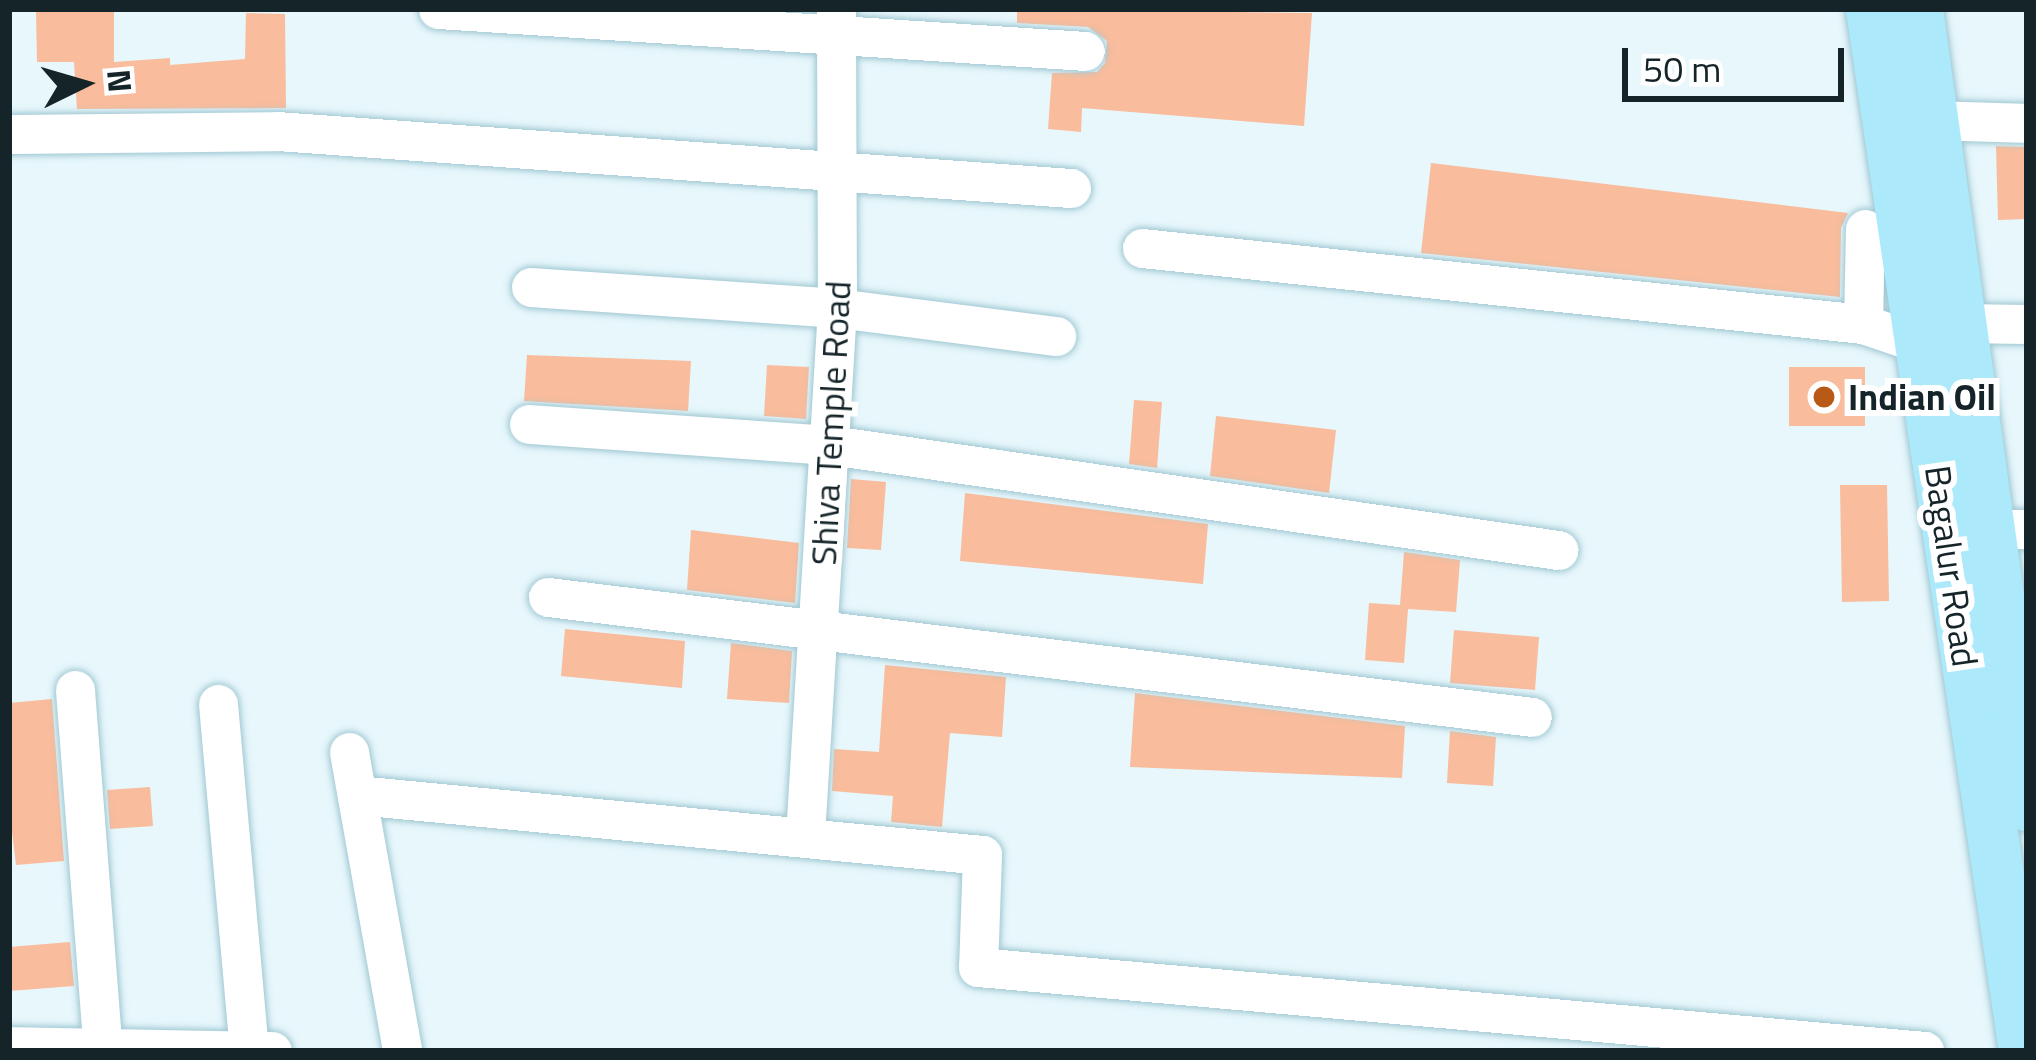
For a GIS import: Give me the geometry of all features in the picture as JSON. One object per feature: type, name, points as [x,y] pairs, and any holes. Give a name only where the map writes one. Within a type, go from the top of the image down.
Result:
[{"type":"main road","name":"Bagalur Road","points":[[1871,9],[1987,529],[2022,732],[2027,806]]},
{"type":"main road","name":"Bagalur Road","points":[[1917,9],[1933,120],[1940,333]]},
{"type":"main road","name":"Bagalur Road","points":[[1987,529],[2024,1051]]},
{"type":"street","points":[[438,9],[836,21],[1085,51]]},
{"type":"street","name":"Shiva Temple Road","points":[[805,836],[837,308],[841,170],[836,21]]},
{"type":"street","points":[[1933,120],[2027,123]]},
{"type":"street","points":[[9,134],[277,131],[1071,188]]},
{"type":"street","points":[[1863,324],[1865,229]]},
{"type":"street","points":[[1142,248],[1940,333],[2027,324]]},
{"type":"street","points":[[531,286],[837,308],[1057,336]]},
{"type":"street","points":[[529,424],[831,446],[1558,550]]},
{"type":"street","points":[[548,597],[1532,717]]},
{"type":"street","points":[[75,690],[102,1048]]},
{"type":"street","points":[[218,704],[249,1051]]},
{"type":"street","points":[[349,752],[402,1051]]},
{"type":"street","points":[[356,794],[982,855],[978,967],[1924,1051]]},
{"type":"street","points":[[9,1046],[272,1051]]},
{"type":"building","points":[[1017,9],[1312,13],[1304,126],[1082,108],[1081,132],[1048,129],[1052,73],[1097,72],[1105,63],[1107,41],[1088,27],[1017,23]]},
{"type":"building","points":[[114,11],[114,62],[170,58],[170,65],[245,59],[246,13],[285,14],[286,108],[77,109],[74,62],[37,62],[36,12]]},
{"type":"building","points":[[1996,146],[2027,147],[2027,219],[1998,220]]},
{"type":"building","points":[[1431,163],[1848,213],[1841,228],[1840,297],[1421,253]]},
{"type":"building","points":[[527,355],[691,361],[688,411],[524,401]]},
{"type":"building","points":[[767,365],[809,367],[806,419],[764,416]]},
{"type":"building","points":[[1789,367],[1865,367],[1865,426],[1789,426]]},
{"type":"building","points":[[1134,400],[1162,402],[1157,468],[1129,464]]},
{"type":"building","points":[[1216,416],[1336,430],[1329,493],[1210,476]]},
{"type":"building","points":[[851,479],[886,482],[881,550],[847,548]]},
{"type":"building","points":[[1840,485],[1887,485],[1889,601],[1842,602]]},
{"type":"building","points":[[965,493],[1208,524],[1203,584],[960,561]]},
{"type":"building","points":[[691,530],[799,543],[795,603],[687,590]]},
{"type":"building","points":[[1404,552],[1460,560],[1456,612],[1408,609],[1404,663],[1365,660],[1369,603],[1400,605]]},
{"type":"building","points":[[565,629],[685,641],[682,688],[561,676]]},
{"type":"building","points":[[1454,630],[1539,637],[1535,690],[1450,683]]},
{"type":"building","points":[[731,643],[792,651],[789,703],[727,699]]},
{"type":"building","points":[[885,665],[1006,677],[1002,737],[950,733],[942,827],[891,822],[893,796],[832,791],[834,749],[879,752]]},
{"type":"building","points":[[1135,693],[1405,726],[1402,778],[1130,767]]},
{"type":"building","points":[[52,699],[64,861],[16,865],[9,806],[9,703]]},
{"type":"building","points":[[1450,731],[1496,737],[1493,786],[1447,783]]},
{"type":"building","points":[[150,787],[153,826],[110,829],[107,790]]},
{"type":"building","points":[[70,942],[74,986],[9,991],[9,947]]},
{"type":"place","name":"Indian Oil","points":[[1824,397]]}]
